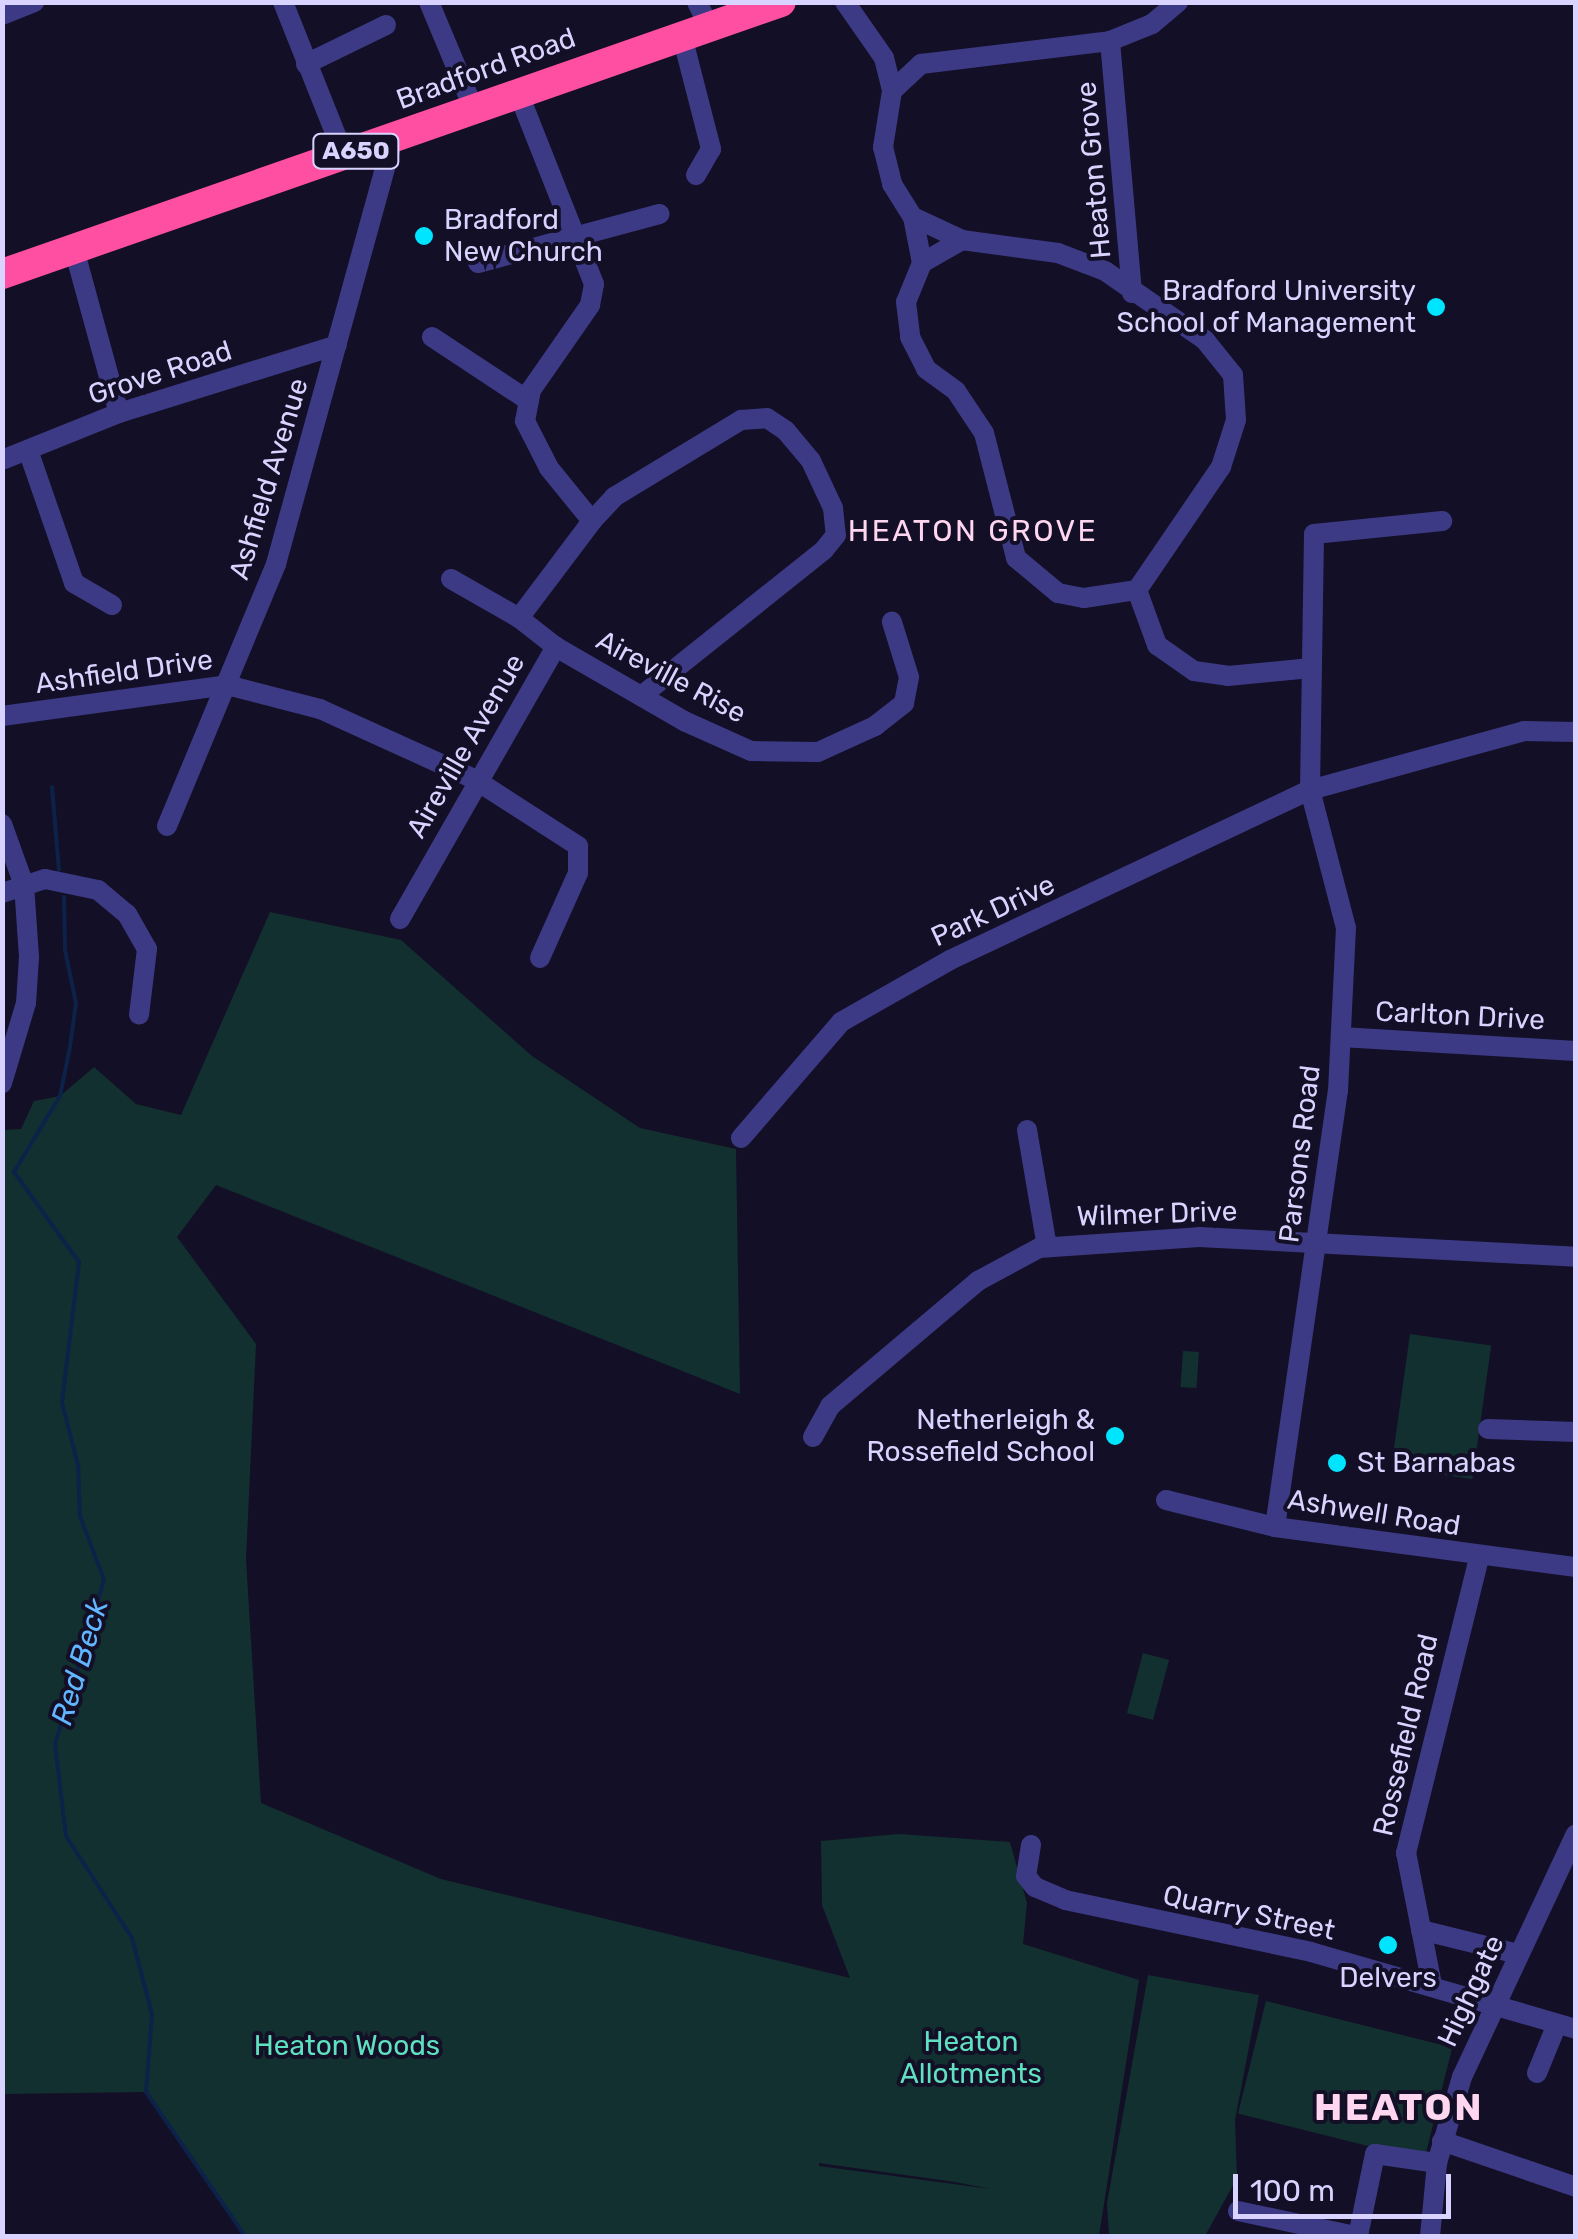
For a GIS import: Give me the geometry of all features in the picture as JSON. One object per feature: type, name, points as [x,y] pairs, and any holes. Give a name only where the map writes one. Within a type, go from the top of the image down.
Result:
[{"type":"highway","name":"A650","points":[[696,22],[781,2]]},
{"type":"highway","name":"Bradford Road","points":[[2,274],[518,92],[696,22]]},
{"type":"street","points":[[2,14],[36,2]]},
{"type":"street","points":[[282,2],[344,155]]},
{"type":"street","points":[[429,2],[474,107]]},
{"type":"street","points":[[845,2],[884,58],[892,91],[882,147],[892,184],[912,217],[922,263],[906,302],[910,338],[926,369],[956,391],[984,433],[1016,558],[1058,593],[1084,598],[1137,590],[1158,646],[1194,671],[1228,676],[1311,668]]},
{"type":"street","name":"Heaton Grove","points":[[884,58],[920,64],[1110,41],[1152,24],[1178,2]]},
{"type":"street","points":[[696,22],[710,149],[696,175]]},
{"type":"street","points":[[306,64],[386,25]]},
{"type":"street","name":"Heaton Grove","points":[[1110,41],[1132,293]]},
{"type":"street","points":[[892,91],[920,64]]},
{"type":"street","points":[[518,92],[578,234],[594,284],[590,305],[551,357],[528,401],[525,421],[548,468],[592,521]]},
{"type":"street","name":"Ashfield Avenue","points":[[167,826],[276,564],[394,137]]},
{"type":"street","points":[[478,263],[660,214]]},
{"type":"street","name":"Heaton Grove","points":[[912,217],[962,240],[1058,253],[1105,271],[1224,357],[1237,396],[1221,466],[1137,590]]},
{"type":"street","points":[[922,263],[962,240]]},
{"type":"street","points":[[74,249],[119,413]]},
{"type":"street","points":[[432,337],[528,401]]},
{"type":"street","name":"Grove Road","points":[[2,460],[119,413],[337,345]]},
{"type":"street","name":"Aireville Avenue","points":[[400,920],[474,779],[556,647],[519,618],[592,521],[614,497],[706,436],[754,419],[786,430],[812,461],[833,508],[836,535],[824,550],[641,696]]},
{"type":"street","points":[[28,450],[74,583],[112,605]]},
{"type":"street","points":[[1310,790],[1314,534],[1442,521]]},
{"type":"street","points":[[451,578],[519,618]]},
{"type":"street","name":"Aireville Rise","points":[[556,647],[641,696],[752,750],[818,752],[875,726],[904,703],[910,677],[892,622]]},
{"type":"street","name":"Ashfield Drive","points":[[2,716],[227,686],[320,708],[474,779],[578,846],[578,874],[540,958]]},
{"type":"street","name":"Park Drive","points":[[741,1138],[841,1022],[950,960],[1310,790],[1524,731],[1576,732]]},
{"type":"street","name":"Parsons Road","points":[[1275,1527],[1317,1239],[1341,1037],[1346,928],[1310,790]]},
{"type":"street","points":[[2,824],[24,885],[26,1003],[2,1083]]},
{"type":"street","points":[[2,892],[45,879],[98,890],[140,928],[147,974],[139,1016]]},
{"type":"street","name":"Carlton Drive","points":[[1341,1037],[1576,1051]]},
{"type":"street","points":[[1027,1130],[1047,1247]]},
{"type":"street","name":"Wilmer Drive","points":[[813,1437],[830,1406],[978,1281],[1047,1247],[1199,1237],[1317,1239],[1576,1257]]},
{"type":"street","points":[[1488,1429],[1576,1432]]},
{"type":"street","name":"Ashwell Road","points":[[1166,1500],[1275,1527],[1576,1567]]},
{"type":"street","name":"Rossefield Road","points":[[1432,1985],[1406,1853],[1479,1557]]},
{"type":"street","name":"Highgate","points":[[1430,2236],[1436,2163],[1442,2140],[1496,2001],[1576,1834]]},
{"type":"street","name":"Quarry Street","points":[[1031,1845],[1026,1876],[1035,1888],[1065,1900],[1496,2001],[1566,2026]]},
{"type":"street","points":[[1421,1930],[1518,1954]]},
{"type":"street","points":[[1537,2073],[1566,2026]]},
{"type":"street","points":[[1442,2140],[1576,2187]]},
{"type":"street","points":[[1238,2211],[1357,2236],[1374,2154],[1436,2163]]},
{"type":"green space","name":"Heaton Woods","points":[[270,912],[401,940],[532,1056],[640,1128],[736,1149],[740,1394],[216,1185],[177,1237],[256,1344],[246,1559],[261,1803],[441,1879],[850,1978],[822,1905],[821,1841],[899,1834],[1010,1842],[1027,1903],[1023,1944],[1139,1980],[1099,2236],[245,2236],[146,2092],[3,2094],[2,1130],[21,1129],[34,1101],[60,1096],[94,1067],[136,1104],[181,1115]],"holes":[[[819,2163],[955,2182],[991,2189]]]},
{"type":"green space","points":[[1410,1334],[1491,1345],[1472,1479],[1391,1468]]},
{"type":"green space","points":[[1183,1351],[1199,1352],[1196,1388],[1180,1387]]},
{"type":"green space","points":[[1143,1653],[1169,1660],[1153,1720],[1127,1713]]},
{"type":"green space","points":[[1148,1975],[1259,1995],[1235,2120],[1237,2178],[1205,2236],[1109,2236],[1107,2203]]},
{"type":"green space","points":[[1266,2001],[1452,2047],[1424,2160],[1238,2114]]},
{"type":"waterway","name":"Red Beck","points":[[52,787],[59,870]]},
{"type":"waterway","name":"Red Beck","points":[[64,897],[65,950],[76,1003],[70,1047],[60,1096],[14,1172],[79,1262],[62,1403],[78,1465],[80,1516],[104,1580],[55,1744],[66,1836],[132,1938],[152,2014],[146,2092],[245,2236]]},
{"type":"place","name":"Bradford New Church","points":[[424,236]]},
{"type":"place","name":"Bradford University School of Management","points":[[1436,307]]},
{"type":"place","name":"Netherleigh & Rossefield School","points":[[1115,1436]]},
{"type":"place","name":"St Barnabas","points":[[1337,1463]]},
{"type":"place","name":"Delvers","points":[[1388,1945]]},
{"type":"district","name":"HEATON GROVE","points":[[973,531]]},
{"type":"district","name":"HEATON","points":[[1399,2108]]},
{"type":"park label","name":"Heaton Allotments","points":[[971,2058]]}]
